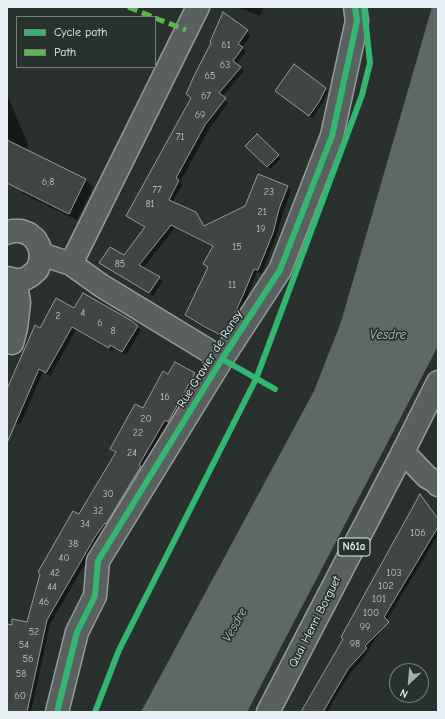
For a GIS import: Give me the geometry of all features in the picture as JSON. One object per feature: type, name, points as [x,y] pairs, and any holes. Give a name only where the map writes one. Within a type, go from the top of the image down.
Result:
[{"type":"street","points":[[71,264],[198,7]]},
{"type":"street","name":"Rue Gravier de Ransy","points":[[57,712],[77,632],[95,596],[98,561],[222,359],[280,270],[332,136],[357,21],[355,7]]},
{"type":"street","points":[[7,233],[12,231],[21,231],[29,234],[35,239],[41,254],[38,266],[30,276],[23,280],[11,279],[19,303],[16,328],[12,343]]},
{"type":"street","name":"Rue Gravier de Ransy","points":[[41,254],[71,264],[102,286],[222,359]]},
{"type":"street","name":"Quai Henri Borguet","points":[[268,712],[438,382]]},
{"type":"street","points":[[403,452],[427,477],[436,482],[438,485]]},
{"type":"water","name":"Vesdre","points":[[432,7],[438,7],[438,346],[247,712],[141,712],[314,391],[341,322]]},
{"type":"building","points":[[223,12],[248,30],[238,44],[243,47],[233,61],[241,67],[219,93],[226,98],[205,125],[176,178],[179,180],[169,200],[196,212],[204,226],[245,206],[258,174],[288,186],[279,209],[273,233],[258,270],[254,269],[229,326],[222,336],[185,315],[208,267],[203,264],[213,246],[171,225],[139,265],[160,277],[149,293],[99,263],[110,247],[124,255],[145,227],[126,216],[191,98],[186,94],[211,43],[210,42]]},
{"type":"building","points":[[294,64],[326,88],[319,102],[309,116],[275,91]]},
{"type":"building","points":[[257,134],[279,155],[267,167],[245,146]]},
{"type":"building","points":[[7,140],[86,179],[69,214],[7,183]]},
{"type":"building","points":[[83,293],[132,321],[138,326],[122,352],[110,345],[109,348],[72,327],[46,373],[39,369],[7,443],[7,389],[35,325],[40,328],[56,298],[74,308]]},
{"type":"building","points":[[175,362],[195,373],[168,422],[165,420],[139,465],[141,466],[106,524],[105,523],[95,537],[47,620],[27,712],[7,712],[7,624],[12,625],[12,619],[27,622],[40,574],[38,572],[73,511],[79,514],[116,452],[110,449],[135,404],[143,408],[163,371],[168,374]]},
{"type":"building","points":[[420,494],[438,519],[438,527],[384,617],[389,622],[365,646],[367,648],[348,669],[323,712],[301,712],[343,639],[341,637]]},
{"type":"marked path","points":[[128,7],[150,16]]},
{"type":"marked path","points":[[156,18],[186,30]]},
{"type":"cycle path","points":[[57,712],[77,632],[95,596],[98,561],[222,359],[280,270],[332,136],[357,21],[355,7]]},
{"type":"cycle path","points":[[95,712],[119,650],[256,379],[362,95],[370,63],[364,7]]},
{"type":"cycle path","points":[[222,359],[275,389]]}]
